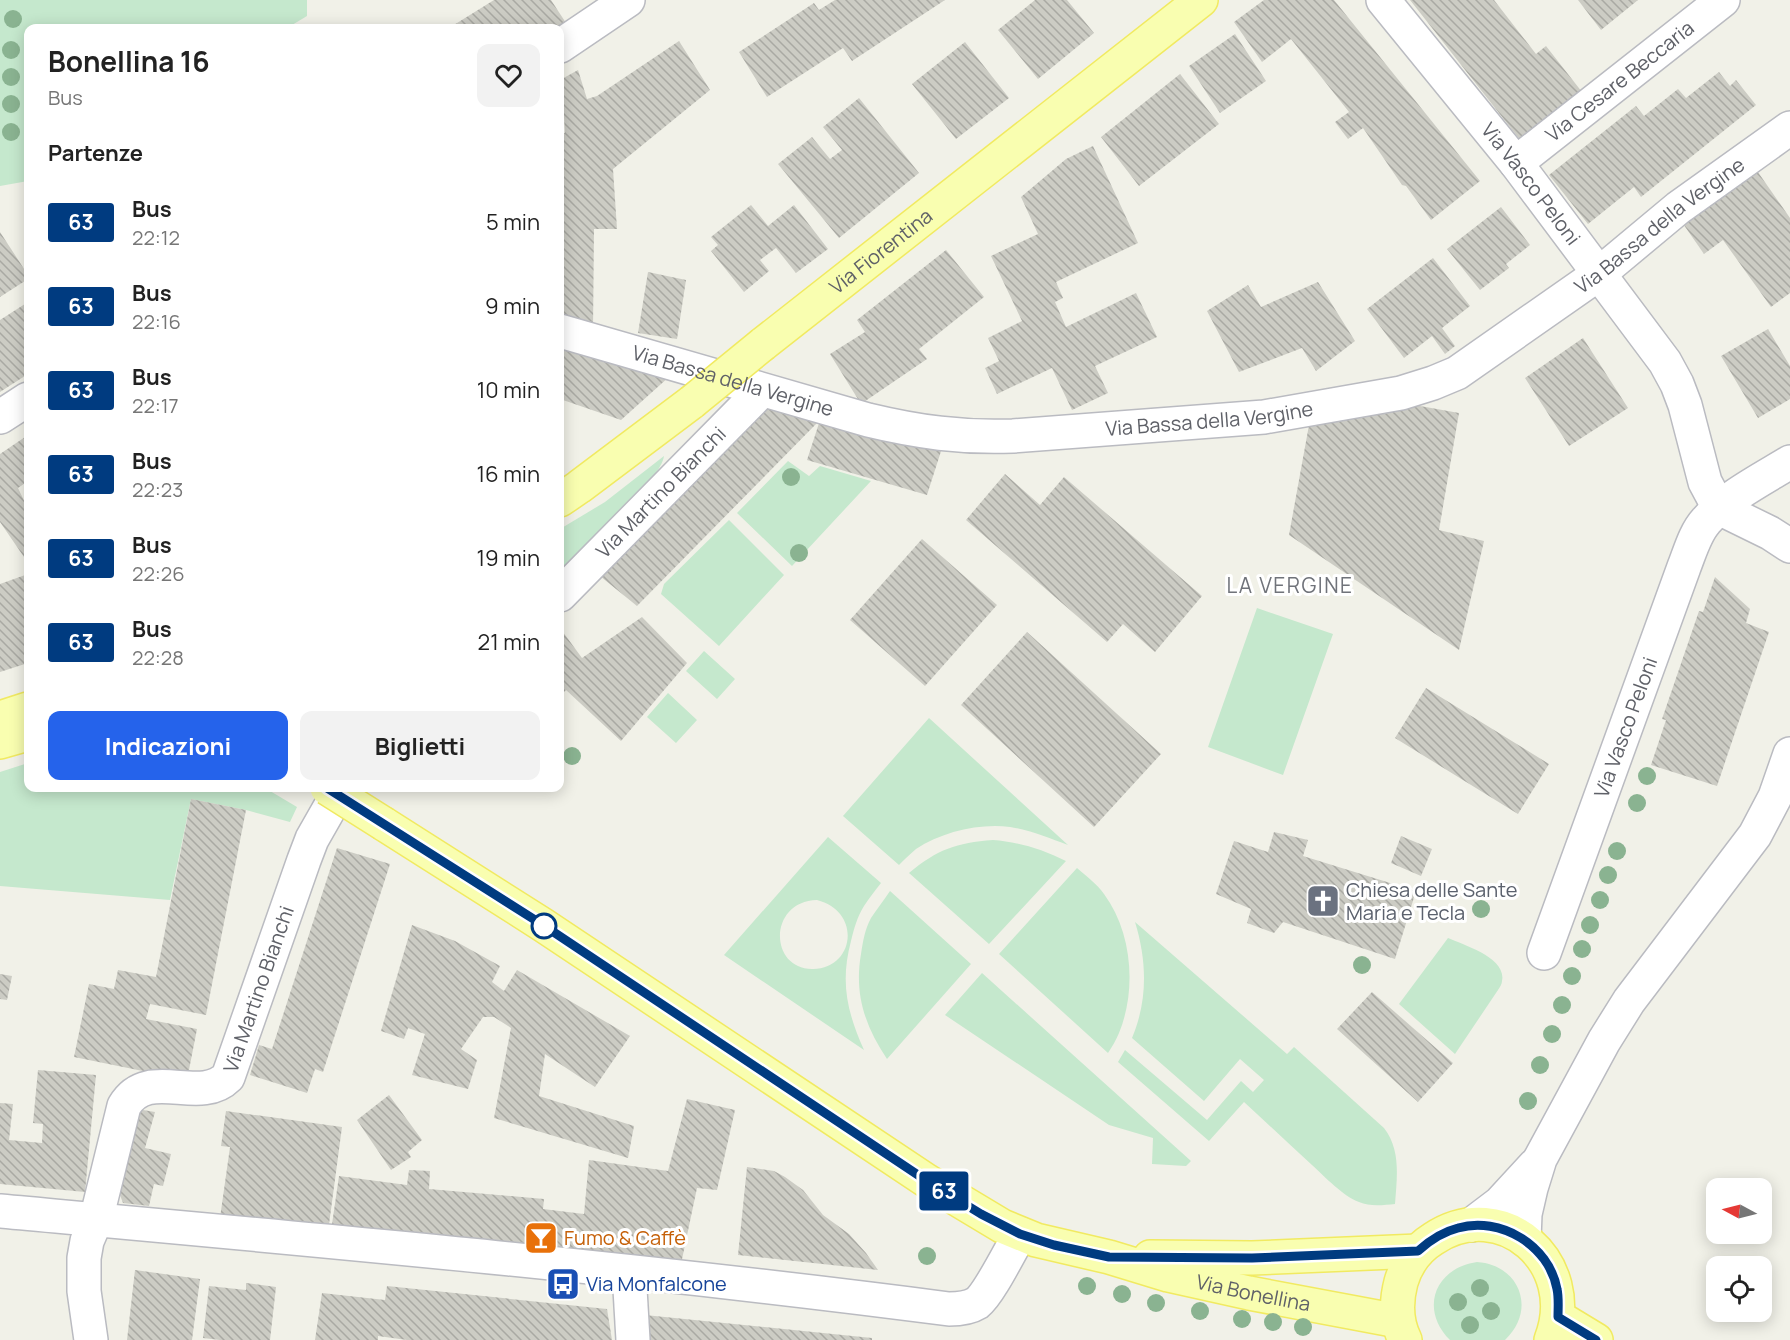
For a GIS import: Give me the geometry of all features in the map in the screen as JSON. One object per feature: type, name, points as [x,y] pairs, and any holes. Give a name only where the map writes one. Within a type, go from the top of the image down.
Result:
[{"type":"main road","name":"Via Fiorentina","points":[[564,497],[692,402],[1201,0]]},
{"type":"main road","points":[[0,718],[24,710]]},
{"type":"main road","points":[[0,742],[24,735]]},
{"type":"main road","name":"Via Bonellina","points":[[333,792],[543,925],[927,1181],[981,1214],[1020,1234],[1180,1278],[1260,1295],[1401,1331],[1398,1291],[1409,1263],[1418,1251],[1448,1231],[1471,1225],[1499,1228],[1524,1239],[1535,1249],[1552,1273],[1557,1287],[1558,1302],[1555,1328],[1596,1340]]},
{"type":"main road","name":"Via Bonellina","points":[[1109,1257],[1252,1258],[1418,1251]]},
{"type":"street","points":[[564,43],[628,0]]},
{"type":"street","name":"Via Vasco Peloni","points":[[1383,0],[1516,163],[1665,362],[1677,384],[1705,482],[1719,508],[1705,522],[1684,567],[1544,953]]},
{"type":"street","name":"Via Cesare Beccaria","points":[[1516,163],[1723,0]]},
{"type":"street","name":"Via Bassa della Vergine","points":[[564,332],[908,430],[970,437],[1013,436],[1264,417],[1401,393],[1457,373],[1600,273],[1678,208],[1790,128]]},
{"type":"street","name":"Via Martino Bianchi","points":[[564,591],[761,390]]},
{"type":"street","points":[[0,417],[24,402]]},
{"type":"street","points":[[1719,508],[1790,462]]},
{"type":"street","points":[[1719,508],[1770,533],[1790,546]]},
{"type":"street","points":[[1524,1239],[1525,1214],[1540,1159],[1618,1018],[1755,835],[1775,797],[1790,754]]},
{"type":"street","name":"Via Martino Bianchi","points":[[91,1340],[84,1291],[84,1258],[87,1240],[96,1220],[121,1115],[130,1096],[138,1090],[147,1087],[203,1088],[222,1083],[228,1077],[312,838],[338,792]]},
{"type":"street","points":[[1471,1225],[1500,1203],[1540,1159]]},
{"type":"street","points":[[0,1211],[629,1272],[958,1309],[979,1302],[1020,1234]]},
{"type":"street","points":[[629,1272],[633,1340]]},
{"type":"green space","points":[[0,0],[307,0],[307,16],[294,24],[24,24],[24,182],[0,186]]},
{"type":"green space","points":[[664,456],[660,467],[635,498],[564,566],[564,527],[605,502]]},
{"type":"green space","points":[[788,461],[809,476],[820,466],[871,481],[792,566],[737,513]]},
{"type":"green space","points":[[729,520],[784,575],[719,646],[661,594],[664,584]]},
{"type":"green space","points":[[1257,608],[1333,634],[1283,775],[1208,747]]},
{"type":"green space","points":[[704,651],[735,679],[717,699],[686,671]]},
{"type":"green space","points":[[668,693],[697,720],[676,743],[647,717]]},
{"type":"green space","points":[[929,718],[1068,845],[1017,828],[986,826],[961,830],[937,838],[916,849],[899,865],[843,816]]},
{"type":"green space","points":[[24,764],[24,792],[272,792],[297,807],[290,822],[191,799],[170,900],[0,886],[0,772]]},
{"type":"green space","points":[[828,837],[881,883],[866,903],[858,919],[846,970],[847,997],[853,1023],[864,1050],[724,955]],"holes":[[[817,900],[832,906],[842,916],[847,927],[848,939],[844,951],[837,960],[826,967],[812,969],[798,966],[787,958],[782,947],[780,934],[783,922],[790,911],[801,903]]]},
{"type":"green space","points":[[993,840],[1030,847],[1066,861],[989,944],[909,873],[929,858],[958,845]]},
{"type":"green space","points":[[1077,868],[1104,894],[1121,926],[1126,943],[1130,980],[1128,998],[1119,1033],[1108,1053],[999,954]]},
{"type":"green space","points":[[890,891],[971,964],[887,1059],[867,1022],[860,996],[859,969],[867,926]]},
{"type":"green space","points":[[1135,922],[1287,1054],[1294,1047],[1384,1128],[1393,1145],[1397,1164],[1395,1204],[1368,1205],[1347,1195],[1244,1102],[1209,1141],[1118,1062],[1125,1050],[1207,1120],[1241,1081],[1253,1092],[1264,1080],[1240,1059],[1204,1101],[1132,1038],[1141,1009],[1144,980],[1142,951]]},
{"type":"green space","points":[[1448,938],[1491,959],[1502,973],[1500,987],[1455,1054],[1399,1004]]},
{"type":"green space","points":[[982,973],[1191,1161],[1186,1166],[1152,1164],[1153,1138],[1109,1125],[945,1015]]},
{"type":"green space","points":[[1477,1262],[1492,1265],[1504,1271],[1519,1291],[1522,1303],[1520,1316],[1515,1328],[1505,1340],[1450,1340],[1435,1316],[1436,1292],[1442,1281],[1451,1272]]},
{"type":"building","points":[[494,0],[551,0],[566,23],[564,24],[455,24]]},
{"type":"building","points":[[835,0],[945,0],[852,61],[843,48],[767,97],[739,52],[814,3],[819,10]]},
{"type":"building","points":[[1035,0],[1067,0],[1094,33],[1038,79],[998,30]]},
{"type":"building","points":[[1264,0],[1334,0],[1480,181],[1431,220],[1406,186],[1402,185],[1363,128],[1348,139],[1335,122],[1349,112],[1291,39],[1262,62],[1234,22]]},
{"type":"building","points":[[1410,0],[1494,0],[1536,54],[1546,46],[1582,92],[1521,141]]},
{"type":"building","points":[[1578,0],[1638,0],[1601,30]]},
{"type":"building","points":[[1235,34],[1266,81],[1220,113],[1189,66]]},
{"type":"building","points":[[679,41],[710,90],[613,169],[617,229],[594,229],[593,329],[564,318],[564,78],[578,70],[587,99],[597,96]]},
{"type":"building","points":[[965,42],[1009,98],[956,139],[912,84]]},
{"type":"building","points":[[1719,72],[1730,86],[1736,80],[1756,105],[1641,197],[1634,187],[1588,224],[1549,175],[1636,106],[1644,116],[1678,89],[1686,98]]},
{"type":"building","points":[[1180,74],[1219,124],[1139,186],[1101,137]]},
{"type":"building","points":[[859,98],[919,173],[839,238],[778,164],[812,137],[830,159],[842,150],[823,127]]},
{"type":"building","points":[[1093,146],[1138,243],[1056,282],[1063,298],[1055,302],[1066,327],[1136,293],[1157,337],[1095,366],[1108,393],[1072,410],[1052,368],[997,394],[985,368],[999,361],[988,338],[1022,321],[991,256],[1038,234],[1021,197],[1066,159]]},
{"type":"building","points":[[1753,165],[1790,218],[1790,293],[1771,307],[1723,240],[1704,254],[1679,218]]},
{"type":"building","points":[[751,205],[768,226],[794,205],[828,249],[796,273],[776,248],[760,260],[769,271],[744,292],[711,251],[718,245],[711,237]]},
{"type":"building","points":[[1501,207],[1530,245],[1506,264],[1509,268],[1480,290],[1447,249]]},
{"type":"building","points":[[0,232],[24,269],[24,282],[0,297]]},
{"type":"building","points":[[946,250],[984,297],[919,349],[927,359],[861,404],[830,354],[865,332],[857,320]]},
{"type":"building","points":[[1433,258],[1470,306],[1442,328],[1455,346],[1445,354],[1432,336],[1404,358],[1367,309]]},
{"type":"building","points":[[648,272],[686,280],[677,339],[638,333]]},
{"type":"building","points":[[1318,282],[1355,341],[1316,371],[1302,348],[1239,372],[1207,311],[1248,285],[1261,307]]},
{"type":"building","points":[[24,305],[24,377],[0,392],[0,320]]},
{"type":"building","points":[[1768,329],[1790,366],[1790,399],[1758,418],[1721,356]]},
{"type":"building","points":[[1583,338],[1628,408],[1569,446],[1525,378]]},
{"type":"building","points":[[565,343],[670,376],[621,420],[564,400]]},
{"type":"building","points":[[1409,404],[1459,413],[1439,530],[1484,541],[1459,650],[1289,535],[1309,425]]},
{"type":"building","points":[[772,406],[817,423],[637,606],[595,572],[745,415]]},
{"type":"building","points":[[821,417],[943,445],[927,495],[807,460]]},
{"type":"building","points":[[24,438],[24,484],[18,488],[24,501],[24,557],[0,522],[0,454]]},
{"type":"building","points":[[1005,474],[1040,505],[1064,477],[1202,596],[1155,652],[1123,624],[1107,642],[966,520]]},
{"type":"building","points":[[922,539],[997,605],[925,686],[850,620]]},
{"type":"building","points":[[24,575],[24,664],[0,672],[0,584]]},
{"type":"building","points":[[1715,577],[1750,609],[1746,623],[1769,632],[1717,786],[1651,765],[1666,720],[1662,719],[1699,611],[1703,612]]},
{"type":"building","points":[[642,617],[687,663],[621,741],[566,690],[564,692],[564,633],[582,658]]},
{"type":"building","points":[[1027,632],[1161,754],[1094,827],[961,705]]},
{"type":"building","points":[[1426,688],[1549,764],[1518,814],[1395,738]]},
{"type":"building","points":[[191,799],[246,810],[206,1015],[150,1004],[146,1019],[197,1029],[187,1080],[74,1057],[89,984],[114,989],[118,970],[156,977]]},
{"type":"building","name":"Chiesa delle Sante Maria e Tecla","points":[[1274,832],[1308,840],[1303,856],[1416,891],[1395,959],[1283,922],[1274,933],[1247,923],[1251,909],[1216,894],[1234,841],[1268,852]]},
{"type":"building","points":[[1401,836],[1432,849],[1421,876],[1391,863]]},
{"type":"building","points":[[337,848],[390,864],[323,1072],[315,1069],[307,1093],[250,1075],[259,1045],[272,1049]]},
{"type":"building","points":[[412,925],[455,941],[500,966],[492,982],[504,991],[517,970],[630,1036],[595,1087],[545,1054],[539,1096],[634,1126],[628,1158],[494,1118],[511,1028],[494,1017],[483,1017],[461,1049],[477,1060],[468,1089],[412,1075],[425,1034],[408,1028],[404,1039],[381,1031]]},
{"type":"building","points":[[0,974],[12,976],[7,1000],[0,999]]},
{"type":"building","points":[[1372,992],[1453,1063],[1418,1102],[1337,1029]]},
{"type":"building","points":[[38,1070],[96,1075],[85,1192],[0,1184],[0,1103],[13,1104],[9,1140],[42,1143],[43,1124],[33,1123]]},
{"type":"building","points":[[389,1095],[422,1140],[408,1152],[411,1157],[391,1170],[357,1120]]},
{"type":"building","points":[[687,1099],[735,1110],[717,1190],[697,1188],[681,1264],[331,1231],[339,1176],[407,1185],[409,1170],[430,1171],[429,1189],[544,1199],[543,1209],[584,1214],[589,1160],[668,1171]]},
{"type":"building","points":[[137,1109],[155,1112],[145,1148],[171,1154],[163,1186],[154,1184],[149,1206],[123,1203],[117,1187]]},
{"type":"building","points":[[226,1111],[342,1127],[328,1232],[220,1218],[230,1147],[221,1146]]},
{"type":"building","points":[[747,1167],[774,1171],[803,1190],[823,1215],[849,1234],[878,1270],[738,1255]]},
{"type":"building","points":[[135,1270],[200,1279],[192,1340],[127,1340]]},
{"type":"building","points":[[246,1283],[276,1287],[270,1340],[203,1338],[209,1286],[246,1290]]},
{"type":"building","points":[[387,1286],[607,1309],[612,1340],[407,1340],[378,1336],[378,1340],[315,1340],[322,1293],[385,1300]]},
{"type":"building","points":[[645,1315],[872,1338],[872,1340],[643,1340]]},
{"type":"bus line","name":"63","points":[[333,792],[543,925],[927,1181],[1002,1226],[1020,1234],[1054,1245],[1109,1257],[1252,1258],[1418,1251],[1437,1236],[1448,1231],[1471,1225],[1485,1225],[1512,1232],[1535,1249],[1545,1260],[1557,1287],[1558,1317],[1596,1340]]},
{"type":"place","name":"Chiesa delle Sante Maria e Tecla","points":[[1323,901]]},
{"type":"place","name":"Fumo & Caffè","points":[[541,1238]]},
{"type":"place","name":"Via Monfalcone","points":[[563,1284]]},
{"type":"district","name":"LA VERGINE","points":[[1290,586]]}]
